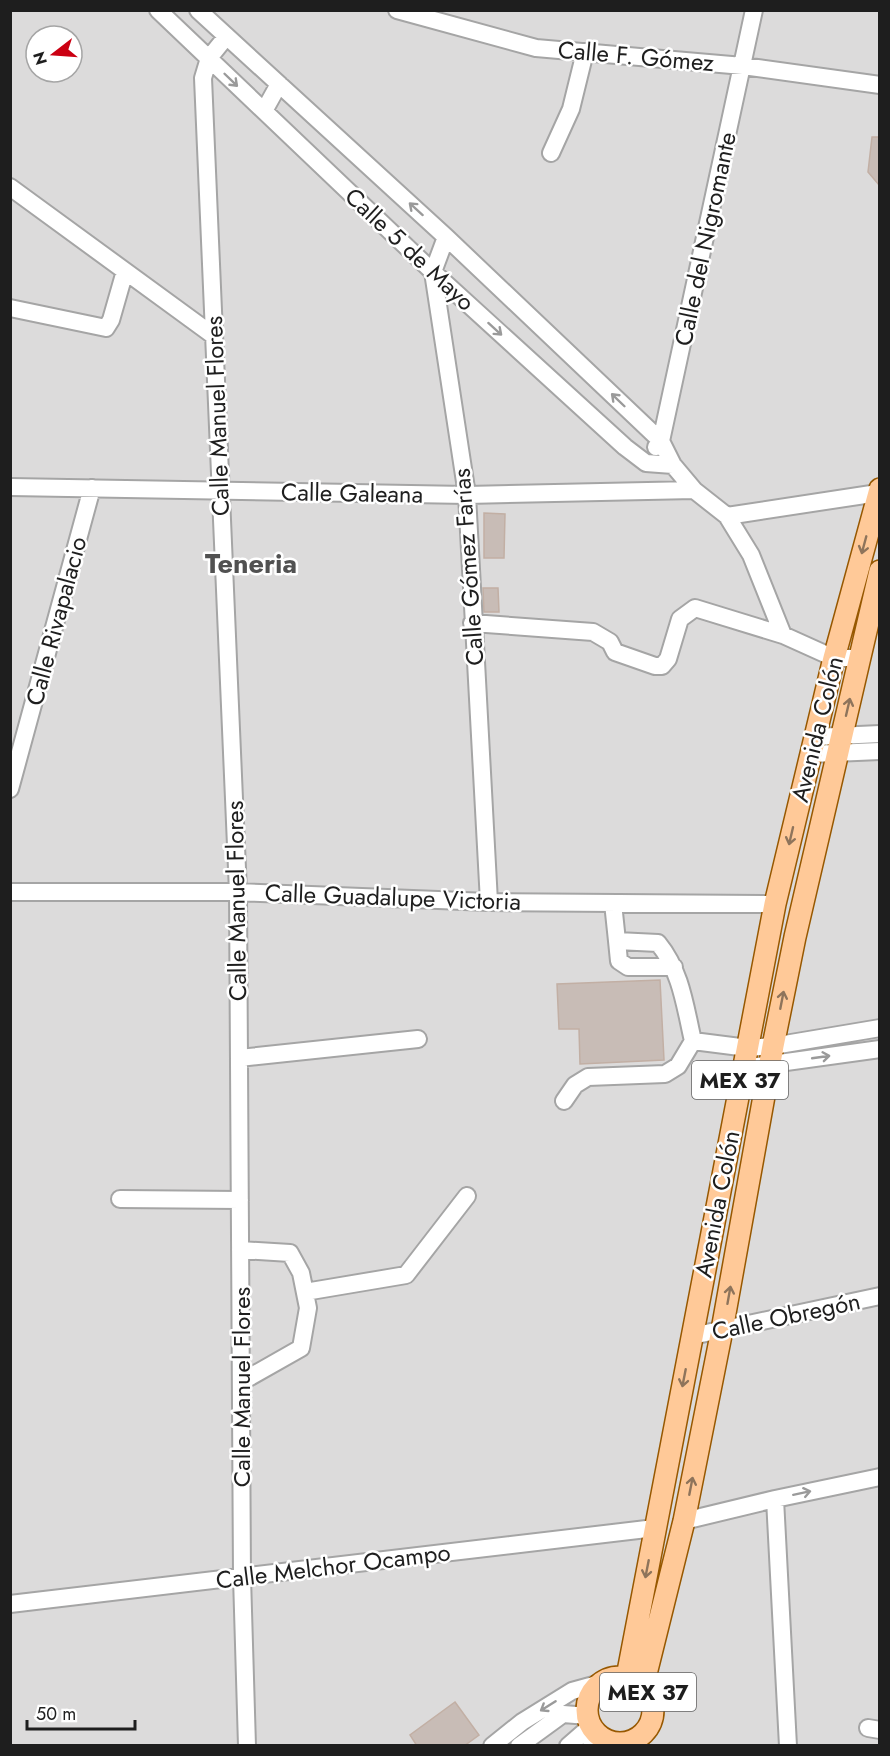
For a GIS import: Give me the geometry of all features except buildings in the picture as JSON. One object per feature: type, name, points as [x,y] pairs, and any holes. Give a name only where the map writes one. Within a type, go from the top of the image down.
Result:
[{"type":"main road","name":"Avenida Colón","points":[[635,1682],[655,1528],[775,904],[834,658],[879,491]]},
{"type":"main road","name":"Avenida Colón","points":[[635,1682],[684,1521],[795,937],[879,571]]},
{"type":"main road","name":"MEX 37","points":[[613,1677],[635,1682],[649,1694],[652,1704],[650,1724],[644,1733],[612,1739],[589,1698],[601,1683],[613,1677]]},
{"type":"street","name":"Calle 5 de Mayo","points":[[198,10],[446,237],[661,441],[673,465],[694,490],[727,516],[751,555],[783,634]]},
{"type":"street","name":"Calle F. Gómez","points":[[397,10],[536,48],[743,66],[879,85]]},
{"type":"street","name":"Calle del Nigromante","points":[[646,463],[661,441],[754,10]]},
{"type":"street","name":"Calle 5 de Mayo","points":[[167,14],[209,58],[433,272],[625,447],[646,463]]},
{"type":"street","points":[[209,58],[226,37]]},
{"type":"street","points":[[551,153],[571,109],[585,52]]},
{"type":"street","name":"Calle Manuel Flores","points":[[209,58],[203,78],[238,892],[242,1577],[246,1746]]},
{"type":"street","points":[[264,111],[279,84]]},
{"type":"street","points":[[10,187],[214,336]]},
{"type":"street","name":"Calle Gómez Farías","points":[[446,237],[433,272],[466,495],[489,902]]},
{"type":"street","points":[[10,308],[106,328],[111,320],[125,271]]},
{"type":"street","points":[[646,463],[673,465]]},
{"type":"street","name":"Calle Galeana","points":[[10,487],[466,495],[694,490]]},
{"type":"street","name":"Calle Rivapalacio","points":[[10,789],[92,488]]},
{"type":"street","points":[[727,516],[879,491]]},
{"type":"street","points":[[472,623],[592,632],[610,642],[615,652],[655,666],[662,666],[668,660],[680,619],[695,608],[783,634],[834,658],[859,658]]},
{"type":"street","points":[[813,745],[840,744],[879,734]]},
{"type":"street","points":[[840,744],[879,751]]},
{"type":"street","name":"Calle Guadalupe Victoria","points":[[10,892],[238,892],[489,902],[775,904]]},
{"type":"street","points":[[613,903],[619,961],[628,967],[674,967]]},
{"type":"street","points":[[564,1101],[575,1085],[588,1077],[665,1074],[678,1066],[693,1041],[679,978],[668,956],[658,943],[617,941]]},
{"type":"street","points":[[772,1055],[879,1028]]},
{"type":"street","points":[[239,1058],[418,1038]]},
{"type":"street","points":[[693,1041],[745,1058],[879,1049]]},
{"type":"street","points":[[305,1292],[406,1275],[467,1196]]},
{"type":"street","points":[[120,1199],[240,1200]]},
{"type":"street","points":[[240,1250],[290,1253],[301,1273],[308,1308],[301,1348],[241,1382]]},
{"type":"street","name":"Calle Obregón","points":[[692,1336],[879,1296]]},
{"type":"street","points":[[684,1521],[879,1477]]},
{"type":"street","points":[[775,1499],[788,1746]]},
{"type":"street","name":"Calle Melchor Ocampo","points":[[10,1604],[655,1528]]},
{"type":"street","points":[[492,1746],[522,1722],[572,1691],[601,1683]]},
{"type":"street","points":[[519,1746],[562,1714],[612,1739]]},
{"type":"street","points":[[568,1746],[612,1739]]},
{"type":"shaded area","points":[[11,11],[879,11],[879,1745],[11,1745]]},
{"type":"district","name":"Teneria","points":[[251,563]]}]
